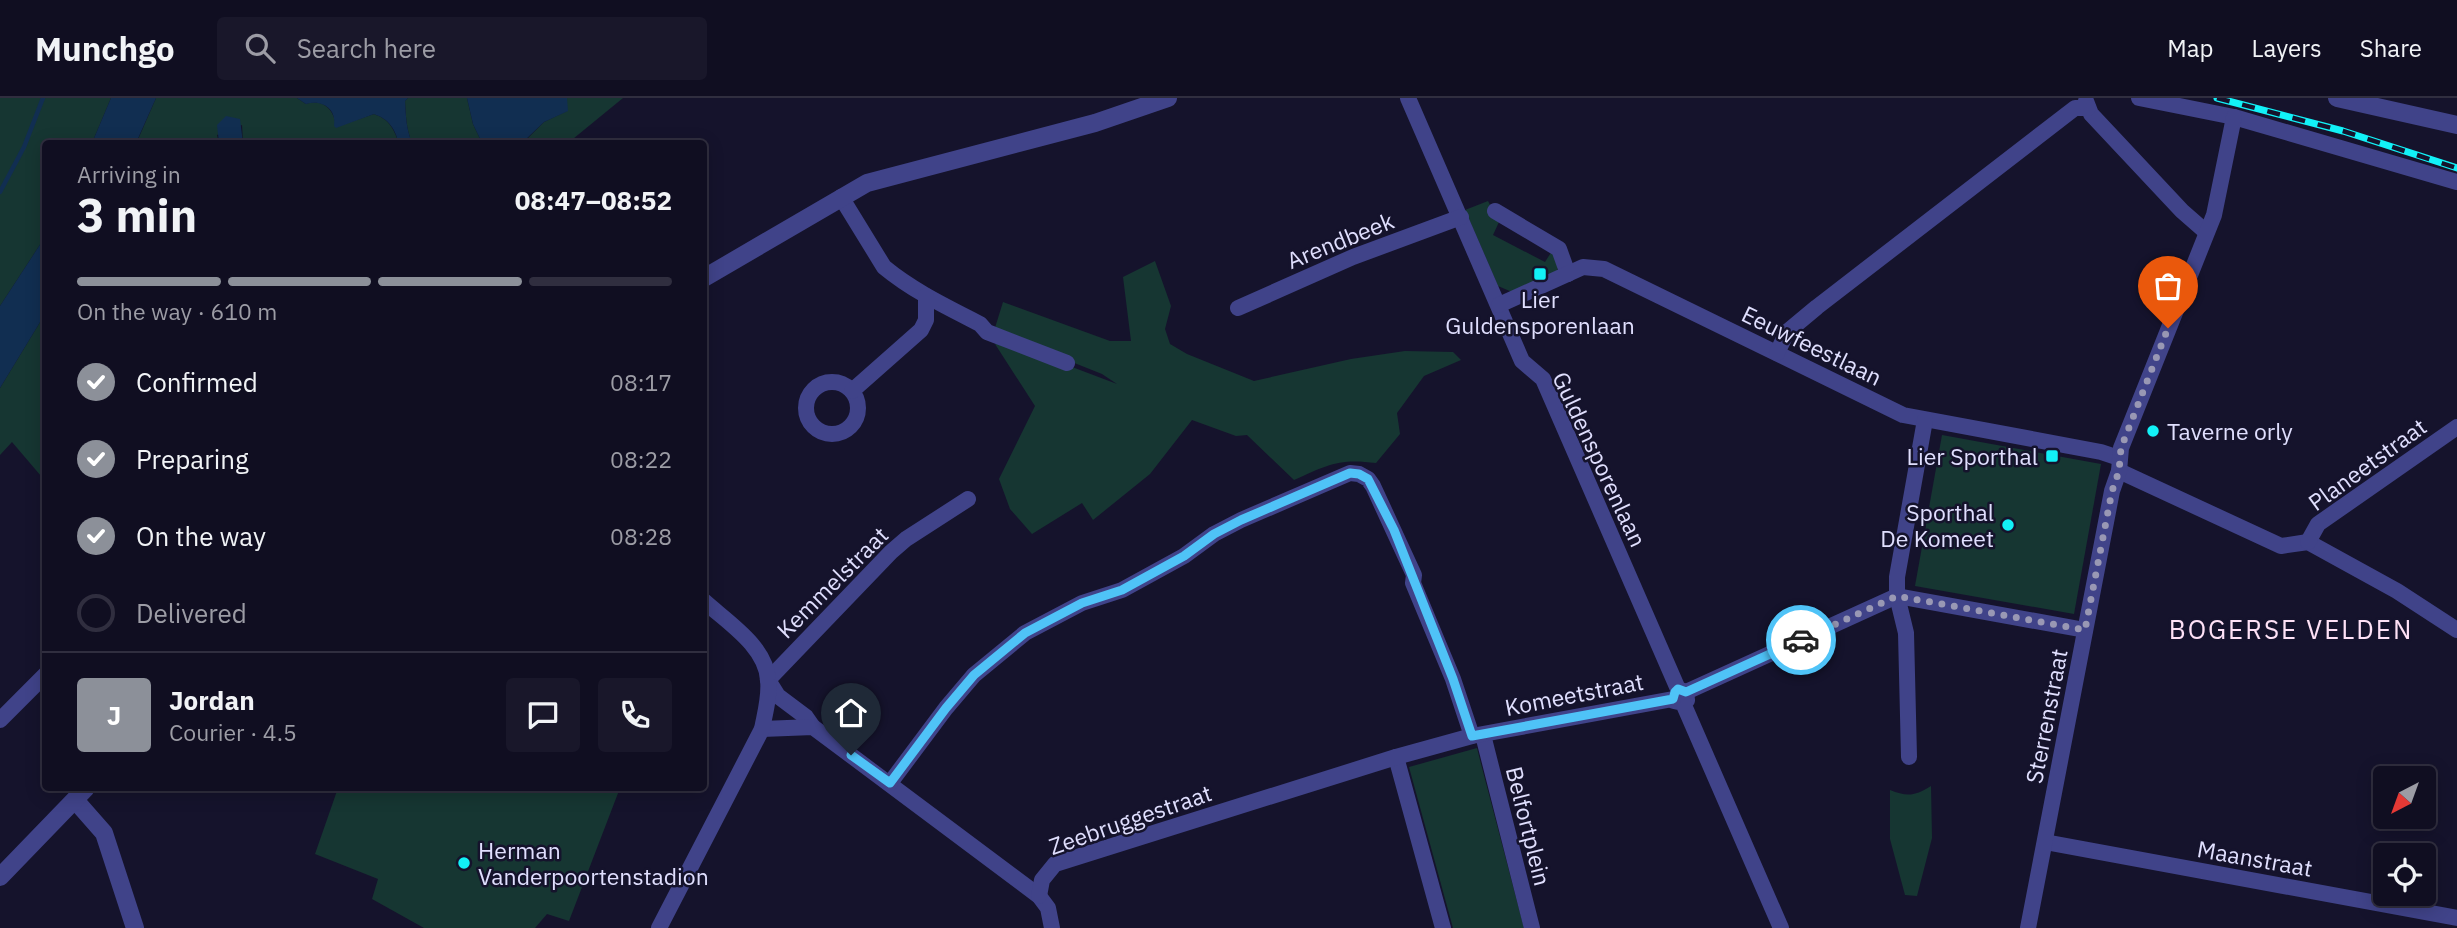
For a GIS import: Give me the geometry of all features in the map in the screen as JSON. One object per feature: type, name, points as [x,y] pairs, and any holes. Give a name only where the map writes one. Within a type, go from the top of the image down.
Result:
[{"type":"street","points":[[707,276],[867,183],[1095,123],[1168,98]]},
{"type":"street","name":"Guldensporenlaan","points":[[1408,98],[1522,361],[1543,379],[1781,928]]},
{"type":"street","points":[[2139,98],[2234,117],[2457,181]]},
{"type":"street","points":[[2337,98],[2457,125]]},
{"type":"street","points":[[1777,353],[1787,332],[1853,278],[2075,108],[2087,103],[2091,114],[2182,211],[2206,232]]},
{"type":"street","name":"Sterrenstraat","points":[[2028,928],[2121,448],[2214,215],[2234,117]]},
{"type":"street","points":[[841,197],[884,267],[926,296],[980,324],[987,332],[1067,363]]},
{"type":"street","points":[[1494,211],[1559,249],[1567,274]]},
{"type":"street","name":"Arendbeek","points":[[1238,308],[1353,257],[1461,217]]},
{"type":"street","name":"Eeuwfeestlaan","points":[[1499,306],[1583,267],[1604,269],[1903,415],[2101,452],[2119,465],[2281,546],[2308,542]]},
{"type":"street","points":[[852,391],[920,330],[926,320],[926,296]]},
{"type":"street","points":[[1909,757],[1906,633],[1897,596],[1897,577],[1925,420]]},
{"type":"street","name":"Planeetstraat","points":[[2308,542],[2318,524],[2457,427]]},
{"type":"street","name":"Belfortplein","points":[[890,783],[974,675],[1025,633],[1082,603],[1122,590],[1184,556],[1214,534],[1241,520],[1350,473],[1359,474],[1368,479],[1394,530],[1414,575],[1413,583],[1417,594],[1478,735],[1532,928]]},
{"type":"street","name":"Kemmelstraat","points":[[768,680],[891,552],[906,539],[968,499]]},
{"type":"street","points":[[2308,542],[2406,596],[2457,630]]},
{"type":"street","points":[[1897,596],[2085,630]]},
{"type":"street","name":"Komeetstraat","points":[[1478,735],[1680,696],[1897,596]]},
{"type":"street","points":[[659,928],[762,729],[767,704],[768,680],[765,663],[751,644],[707,604]]},
{"type":"street","points":[[0,720],[42,678]]},
{"type":"street","points":[[768,680],[778,696],[806,717],[813,727],[1039,896],[1048,908],[1052,928]]},
{"type":"street","points":[[762,729],[813,727]]},
{"type":"street","name":"Zeebruggestraat","points":[[1039,896],[1042,880],[1055,864],[1396,757],[1478,735]]},
{"type":"street","points":[[1396,757],[1443,928]]},
{"type":"street","points":[[0,877],[81,794],[104,832],[135,928]]},
{"type":"street","name":"Maanstraat","points":[[2045,842],[2457,919]]},
{"type":"green space","points":[[0,98],[111,98],[93,140],[42,140],[42,242],[0,306]]},
{"type":"green space","points":[[156,98],[297,98],[306,104],[324,105],[334,116],[336,127],[374,114],[379,116],[390,125],[398,140],[243,140],[242,125],[217,135],[218,140],[138,140]]},
{"type":"green space","points":[[408,98],[467,98],[473,124],[481,140],[411,140],[405,101]]},
{"type":"green space","points":[[567,98],[623,98],[572,140],[526,140],[544,122],[567,111]]},
{"type":"green space","points":[[1488,201],[1499,222],[1493,235],[1545,262],[1552,251],[1557,271],[1512,292],[1498,286],[1465,210]]},
{"type":"green space","points":[[1155,261],[1171,306],[1165,329],[1170,344],[1187,354],[1254,381],[1351,359],[1405,351],[1453,352],[1461,360],[1424,376],[1397,413],[1400,434],[1376,463],[1342,462],[1294,480],[1247,435],[1236,436],[1192,420],[1150,474],[1093,520],[1082,503],[1032,534],[1010,509],[999,479],[1035,406],[995,344],[1001,340],[1117,384],[1102,374],[994,331],[1003,302],[1110,341],[1131,341],[1123,277]]},
{"type":"green space","points":[[42,319],[41,476],[12,442],[0,455],[0,388]]},
{"type":"green space","name":"Sporthal De Komeet","points":[[1942,435],[2101,464],[2074,614],[1915,586]]},
{"type":"green space","points":[[1477,748],[1524,928],[1453,928],[1409,767]]},
{"type":"green space","points":[[1931,786],[1932,838],[1917,896],[1905,895],[1890,839],[1890,790],[1911,794]]},
{"type":"green space","name":"Herman Vanderpoortenstadion","points":[[337,791],[619,791],[569,921],[547,914],[535,928],[424,928],[372,899],[378,879],[315,854]]},
{"type":"water","points":[[111,98],[156,98],[137,140],[93,140]]},
{"type":"water","points":[[297,98],[408,98],[405,101],[406,117],[411,140],[398,140],[391,125],[374,114],[336,128],[331,110],[323,104],[306,104]]},
{"type":"water","points":[[467,98],[567,98],[568,111],[544,122],[525,140],[481,140],[473,124]]},
{"type":"water","points":[[226,116],[240,119],[243,140],[219,140],[217,125]]},
{"type":"water","points":[[42,242],[42,319],[0,388],[0,306]]},
{"type":"waterway","points":[[0,192],[24,147],[43,98]]},
{"type":"railway","points":[[2217,98],[2343,131],[2457,168]]},
{"type":"way so far","points":[[1801,640],[1897,596],[2085,630],[2112,491],[2119,471],[2121,448],[2168,328]]},
{"type":"place","name":"Lier Guldensporenlaan","points":[[1540,274]]},
{"type":"place","name":"Taverne orly","points":[[2153,431]]},
{"type":"place","name":"Lier Sporthal","points":[[2052,456]]},
{"type":"place","name":"Sporthal De Komeet","points":[[2008,525]]},
{"type":"place","name":"Herman Vanderpoortenstadion","points":[[464,863]]},
{"type":"district","name":"BOGERSE VELDEN","points":[[2291,629]]},
{"type":"route","points":[[851,755],[890,783],[974,675],[1025,633],[1082,603],[1122,590],[1184,556],[1214,534],[1241,520],[1350,473],[1368,479],[1394,530],[1414,575],[1413,583],[1453,679],[1472,736],[1673,699],[1678,689],[1686,692],[1801,640]]}]
